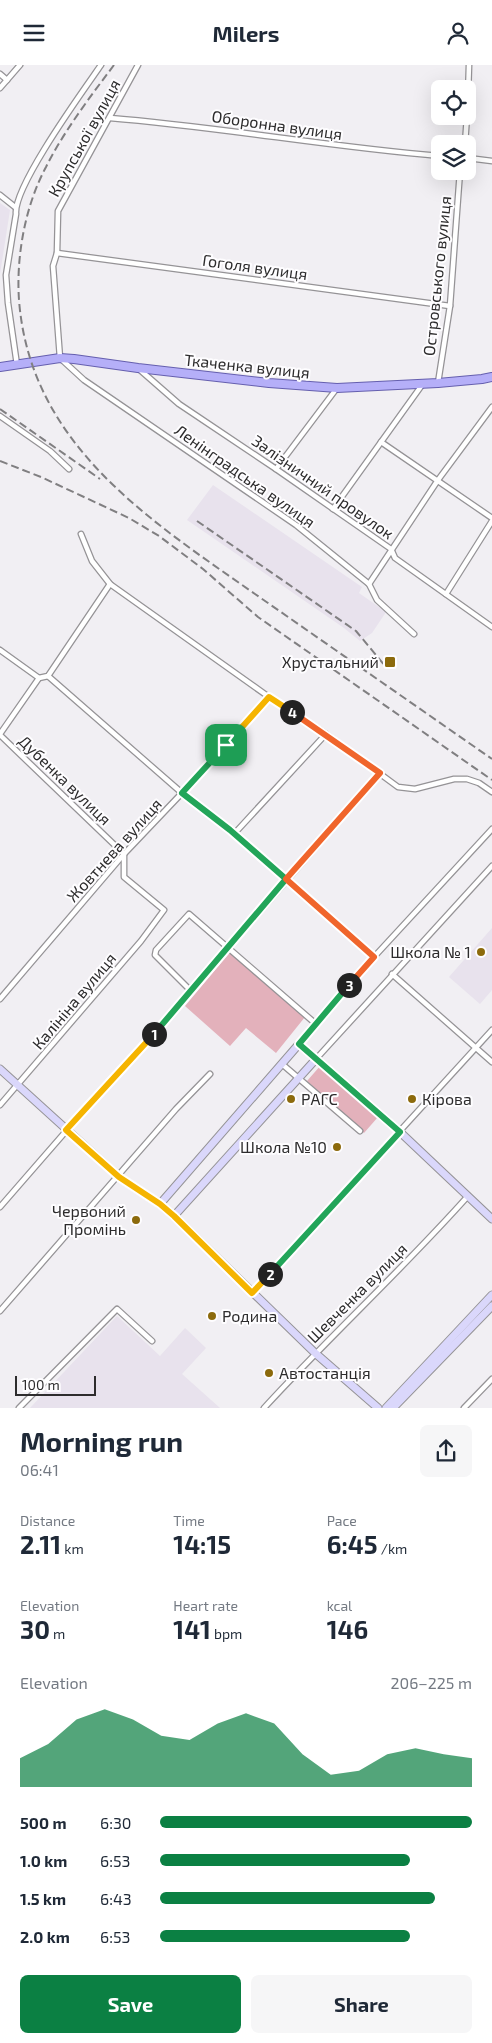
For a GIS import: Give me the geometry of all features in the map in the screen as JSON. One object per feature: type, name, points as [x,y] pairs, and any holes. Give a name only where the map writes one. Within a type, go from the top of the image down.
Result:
[{"type":"main road","name":"Ткаченка вулиця","points":[[0,367],[17,366],[60,358],[269,383],[337,388],[438,383],[492,377]]},
{"type":"street","points":[[0,88],[20,65]]},
{"type":"street","points":[[17,366],[6,275],[16,214],[15,207],[30,173],[42,153],[101,65]]},
{"type":"street","name":"Крупської вулиця","points":[[60,358],[53,266],[57,253],[58,211],[138,65]]},
{"type":"street","points":[[469,65],[469,80]]},
{"type":"street","points":[[0,74],[7,80]]},
{"type":"street","name":"Оборонна вулиця","points":[[110,118],[157,122],[368,150],[431,155]]},
{"type":"street","points":[[476,159],[492,161]]},
{"type":"street","name":"Островського вулиця","points":[[438,383],[450,306],[459,180]]},
{"type":"street","points":[[0,195],[15,207]]},
{"type":"street","name":"Гоголя вулиця","points":[[57,253],[450,306]]},
{"type":"street","name":"Ленінградська вулиця","points":[[60,358],[84,380],[296,525],[369,584],[377,600],[414,635]]},
{"type":"street","name":"Залізничний провулок","points":[[138,368],[179,404],[390,549],[395,558],[492,627]]},
{"type":"street","points":[[333,509],[423,384]]},
{"type":"street","points":[[276,469],[337,388]]},
{"type":"street","points":[[369,584],[390,549],[492,407]]},
{"type":"street","points":[[0,416],[50,451],[69,469]]},
{"type":"street","points":[[381,442],[492,519],[446,594]]},
{"type":"street","points":[[81,534],[92,561],[110,584],[269,697],[326,734],[398,787],[415,789],[454,779],[467,779],[479,783],[492,792]]},
{"type":"street","points":[[0,735],[39,678],[48,676],[110,584]]},
{"type":"street","points":[[0,650],[39,678]]},
{"type":"street","points":[[48,676],[182,793],[234,834],[374,957]]},
{"type":"street","name":"Жовтнева вулиця","points":[[0,999],[124,854],[269,697]]},
{"type":"street","points":[[234,834],[326,734]]},
{"type":"street","name":"Дубенка вулиця","points":[[0,735],[124,854]]},
{"type":"street","points":[[0,1207],[66,1130],[229,948],[286,879],[380,773]]},
{"type":"street","points":[[160,1204],[374,957],[492,829]]},
{"type":"street","name":"Калініна вулиця","points":[[0,1105],[141,941],[164,910],[124,877],[124,854]]},
{"type":"street","points":[[174,1216],[492,866]]},
{"type":"street","points":[[191,991],[156,957],[156,950],[188,914],[316,1024]]},
{"type":"street","points":[[392,974],[492,1062]]},
{"type":"street","points":[[252,1293],[492,1030]]},
{"type":"street","points":[[299,1044],[400,1132],[492,1219]]},
{"type":"street","points":[[282,1064],[360,1131]]},
{"type":"street","points":[[0,1069],[119,1177],[160,1204],[174,1216],[315,1353],[378,1408]]},
{"type":"street","points":[[0,1311],[119,1177],[176,1109],[210,1074]]},
{"type":"street","name":"Шевченка вулиця","points":[[264,1408],[468,1196]]},
{"type":"street","points":[[386,1408],[492,1295]]},
{"type":"street","points":[[393,1408],[492,1306]]},
{"type":"street","points":[[19,1408],[117,1309],[152,1341]]},
{"type":"street","points":[[464,1408],[492,1379]]},
{"type":"shaded area","points":[[0,203],[10,210],[0,274]]},
{"type":"shaded area","points":[[213,485],[362,587],[359,593],[386,612],[372,633],[360,641],[187,520]]},
{"type":"shaded area","name":"Школа № 1","points":[[492,928],[492,990],[480,1004],[449,977]]},
{"type":"shaded area","points":[[231,951],[305,1017],[276,1053],[246,1028],[230,1046],[185,1006]]},
{"type":"shaded area","points":[[321,1065],[378,1117],[364,1133],[307,1081]]},
{"type":"shaded area","points":[[117,1316],[160,1356],[185,1328],[206,1348],[182,1374],[220,1408],[30,1408]]},
{"type":"railway","points":[[114,65],[78,114],[53,154],[32,198],[23,232],[19,267],[19,300],[28,351],[45,396],[70,437],[101,473],[136,506],[215,566],[492,759]]},
{"type":"railway","points":[[0,409],[100,479]]},
{"type":"railway","points":[[0,461],[41,477],[129,518],[159,536],[203,569],[258,617],[492,780]]},
{"type":"railway","points":[[197,521],[356,631],[386,667]]},
{"type":"place","name":"Хрустальний","points":[[390,662]]},
{"type":"place","name":"Школа № 1","points":[[481,952]]},
{"type":"place","name":"РАГС","points":[[291,1099]]},
{"type":"place","name":"Кірова","points":[[412,1099]]},
{"type":"place","name":"Школа №10","points":[[337,1147]]},
{"type":"place","name":"Червоний Промінь","points":[[136,1220]]},
{"type":"place","name":"Родина","points":[[212,1316]]},
{"type":"place","name":"Автостанція","points":[[269,1373]]},
{"type":"route","points":[[226,745],[182,793],[230,830],[286,879],[229,948],[131,1060],[66,1130],[119,1177],[160,1204],[174,1216],[252,1293],[400,1132],[299,1044],[374,957],[286,879],[380,773],[326,734],[269,697],[226,745]]}]
